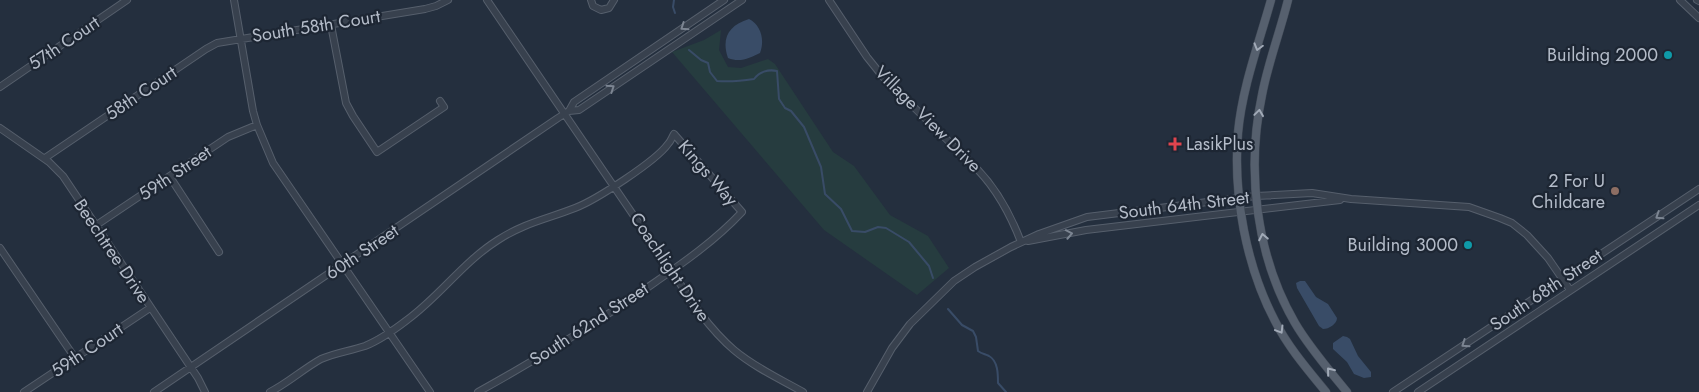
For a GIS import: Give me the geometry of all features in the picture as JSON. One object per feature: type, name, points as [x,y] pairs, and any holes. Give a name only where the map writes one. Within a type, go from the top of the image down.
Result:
[{"type":"main road","points":[[1271,0],[1250,72],[1241,114],[1238,155],[1240,199],[1254,270],[1271,313],[1293,350],[1326,392]]},
{"type":"main road","points":[[1288,0],[1261,96],[1254,163],[1256,196],[1268,260],[1281,295],[1304,337],[1347,392]]},
{"type":"street","name":"57th Court","points":[[0,87],[128,0]]},
{"type":"street","points":[[234,0],[257,125],[273,163],[430,392]]},
{"type":"street","name":"South 58th Court","points":[[241,38],[430,8],[448,0]]},
{"type":"street","name":"Coachlight Drive","points":[[487,0],[567,113],[614,186],[714,332],[735,351],[804,392]]},
{"type":"street","points":[[591,0],[593,6],[601,10],[609,8],[614,0]]},
{"type":"street","name":"60th Street","points":[[567,113],[574,102],[724,0]]},
{"type":"street","name":"60th Street","points":[[154,392],[567,113],[579,110],[742,0]]},
{"type":"street","name":"Village View Drive","points":[[829,0],[862,50],[883,77],[988,180],[1007,210],[1021,242]]},
{"type":"street","points":[[1680,0],[1699,18]]},
{"type":"street","points":[[331,25],[346,103],[378,152],[444,107],[440,101]]},
{"type":"street","name":"58th Court","points":[[45,158],[210,47],[217,43],[241,38]]},
{"type":"street","name":"59th Street","points":[[95,226],[234,133],[257,125]]},
{"type":"street","name":"Beechtree Drive","points":[[0,128],[45,158],[63,176],[191,367],[205,392]]},
{"type":"street","name":"Kings Way","points":[[614,186],[660,152],[669,144],[674,134],[742,212]]},
{"type":"street","points":[[170,177],[219,252]]},
{"type":"street","points":[[270,392],[320,360],[366,346],[390,332],[420,310],[470,261],[498,240],[528,224],[585,204],[614,186]]},
{"type":"street","name":"South 68th Street","points":[[1393,392],[1699,189]]},
{"type":"street","name":"South 64th Street","points":[[867,392],[892,348],[922,311],[954,281],[975,266],[1021,242],[1087,217],[1256,196],[1312,193],[1351,198],[1469,207],[1512,223],[1527,235],[1548,258],[1570,290]]},
{"type":"street","name":"South 64th Street","points":[[1021,242],[1086,230],[1351,198]]},
{"type":"street","name":"South 68th Street","points":[[1418,392],[1699,205]]},
{"type":"street","name":"South 62nd Street","points":[[478,392],[562,344],[672,271],[705,247],[742,212]]},
{"type":"street","points":[[0,248],[75,358]]},
{"type":"street","name":"59th Court","points":[[24,392],[150,308]]},
{"type":"green space","points":[[721,30],[719,50],[728,67],[741,68],[768,59],[775,64],[833,152],[854,166],[890,215],[928,236],[949,268],[917,295],[824,230],[672,52],[704,40]]},
{"type":"water","points":[[749,19],[761,33],[760,53],[741,60],[728,58],[726,38],[728,33],[736,25]]},
{"type":"water","points":[[1305,281],[1316,297],[1328,304],[1337,318],[1332,326],[1323,329],[1319,326],[1297,288],[1296,283]]},
{"type":"water","points":[[1343,336],[1350,339],[1358,356],[1371,372],[1371,377],[1364,378],[1354,374],[1347,362],[1333,349],[1333,343]]},
{"type":"waterway","points":[[674,0],[673,7],[675,13]]},
{"type":"waterway","points":[[689,50],[708,63],[710,72],[717,81],[754,79],[764,72],[770,70],[777,71],[779,99],[785,108],[791,111],[804,127],[821,167],[825,194],[841,209],[852,231],[865,232],[878,227],[886,228],[909,242],[929,266],[933,278]]},
{"type":"waterway","points":[[948,309],[962,325],[973,331],[978,351],[992,358],[997,368],[998,383],[1006,392]]},
{"type":"place","name":"Building 2000","points":[[1668,55]]},
{"type":"place","name":"LasikPlus","points":[[1175,144]]},
{"type":"place","name":"2 For U Childcare","points":[[1615,191]]},
{"type":"place","name":"Building 3000","points":[[1468,245]]}]
